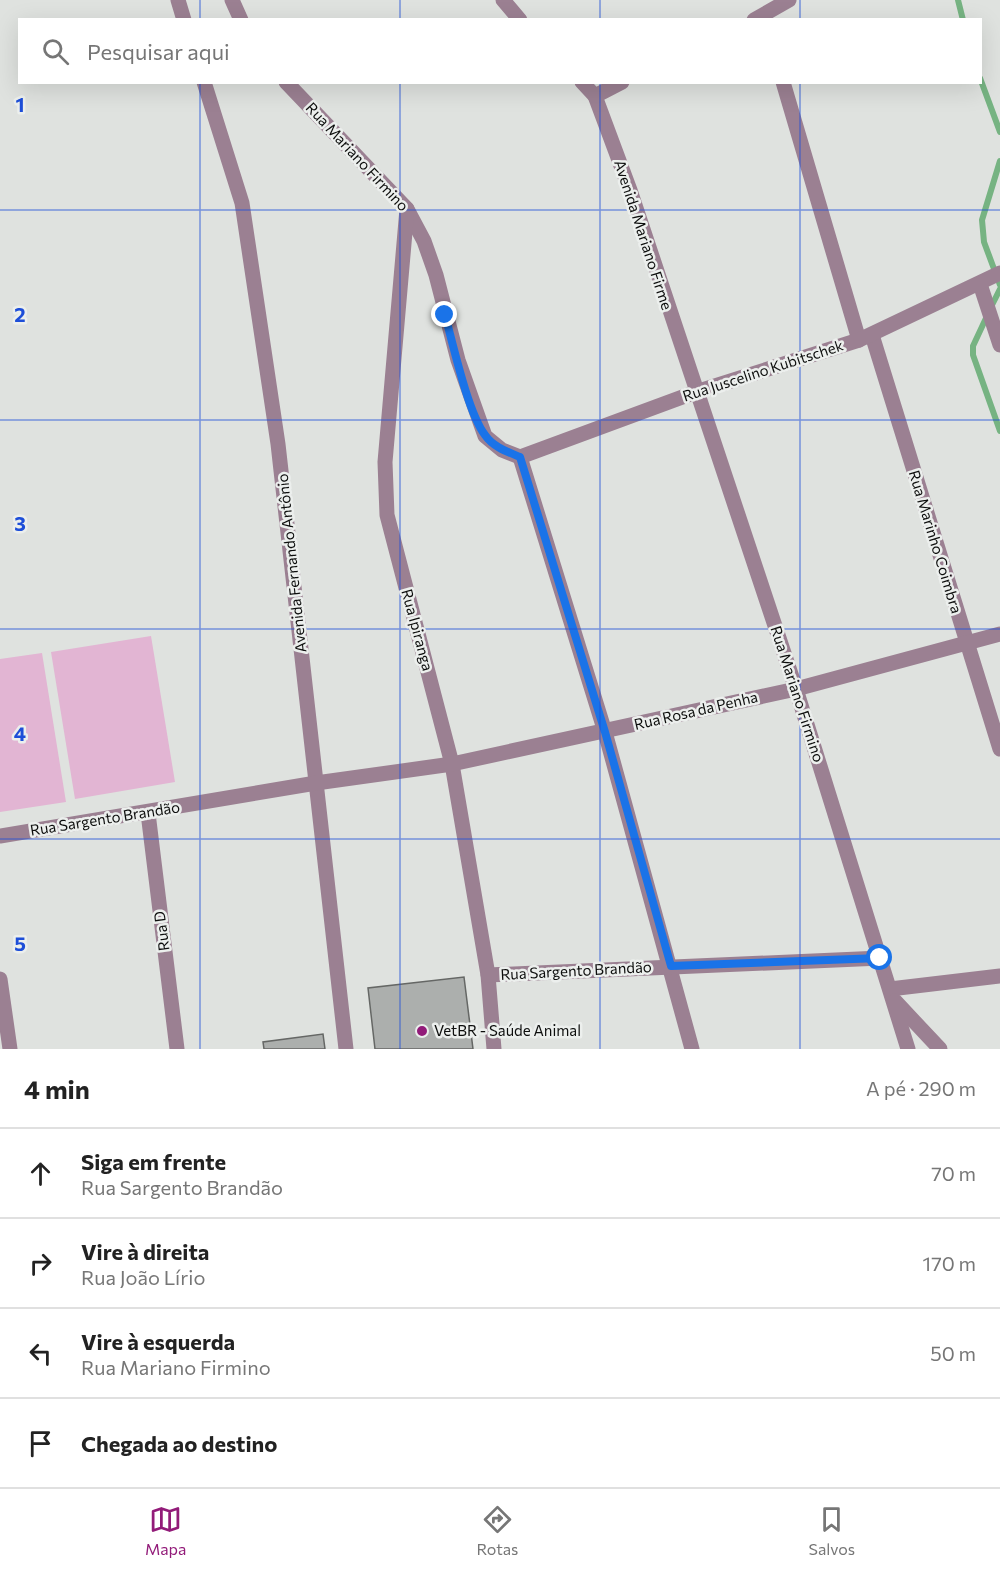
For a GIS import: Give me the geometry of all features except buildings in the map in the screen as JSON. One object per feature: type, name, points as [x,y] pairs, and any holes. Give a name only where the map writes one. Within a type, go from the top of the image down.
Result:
[{"type":"street","points":[[178,0],[183,18]]},
{"type":"street","points":[[232,0],[240,18]]},
{"type":"street","points":[[503,0],[518,18]]},
{"type":"street","points":[[759,18],[789,0]]},
{"type":"street","name":"Avenida Fernando Antônio","points":[[205,84],[242,203],[278,444],[346,1049]]},
{"type":"street","name":"Rua Mariano Firmino","points":[[288,84],[407,209],[424,241],[436,275],[458,360],[485,436],[502,450],[520,457]]},
{"type":"street","name":"Avenida Mariano Firme","points":[[584,84],[595,96],[630,190],[696,392]]},
{"type":"street","points":[[595,96],[618,84]]},
{"type":"street","name":"Rua Marinho Coimbra","points":[[784,84],[1000,749]]},
{"type":"street","name":"Rua Ipiranga","points":[[407,209],[385,492],[387,515],[452,764],[488,975],[494,1049]]},
{"type":"street","name":"Rua Juscelino Kubitschek","points":[[520,457],[696,392],[865,337],[1000,273]]},
{"type":"street","points":[[980,284],[1000,345]]},
{"type":"street","name":"Rua Mariano Firmino","points":[[696,392],[796,689],[908,1049]]},
{"type":"street","points":[[520,457],[605,732],[692,1049]]},
{"type":"street","name":"Rua Rosa da Penha","points":[[316,783],[452,764],[605,732],[796,689],[1000,634]]},
{"type":"street","name":"Rua Sargento Brandão","points":[[0,836],[316,783]]},
{"type":"street","name":"Rua D","points":[[148,813],[177,1049]]},
{"type":"street","name":"Rua Sargento Brandão","points":[[488,975],[880,958]]},
{"type":"street","points":[[891,994],[1000,976]]},
{"type":"street","points":[[0,979],[10,1049]]},
{"type":"street","points":[[891,994],[940,1049]]},
{"type":"shaded area","points":[[151,636],[175,782],[75,799],[51,652]]},
{"type":"shaded area","points":[[42,653],[66,802],[0,812],[0,659]]},
{"type":"waterway","points":[[958,0],[962,18]]},
{"type":"waterway","points":[[982,83],[1000,132]]},
{"type":"waterway","points":[[1000,161],[982,220],[984,242],[1000,285]]},
{"type":"waterway","points":[[991,307],[1000,289]]},
{"type":"waterway","points":[[987,316],[973,346],[973,355],[1000,431]]},
{"type":"place","name":"VetBR - Saúde Animal","points":[[422,1031]]},
{"type":"route","points":[[445,315],[474,411],[485,436],[502,450],[520,457],[605,732],[671,966],[880,958]]}]
